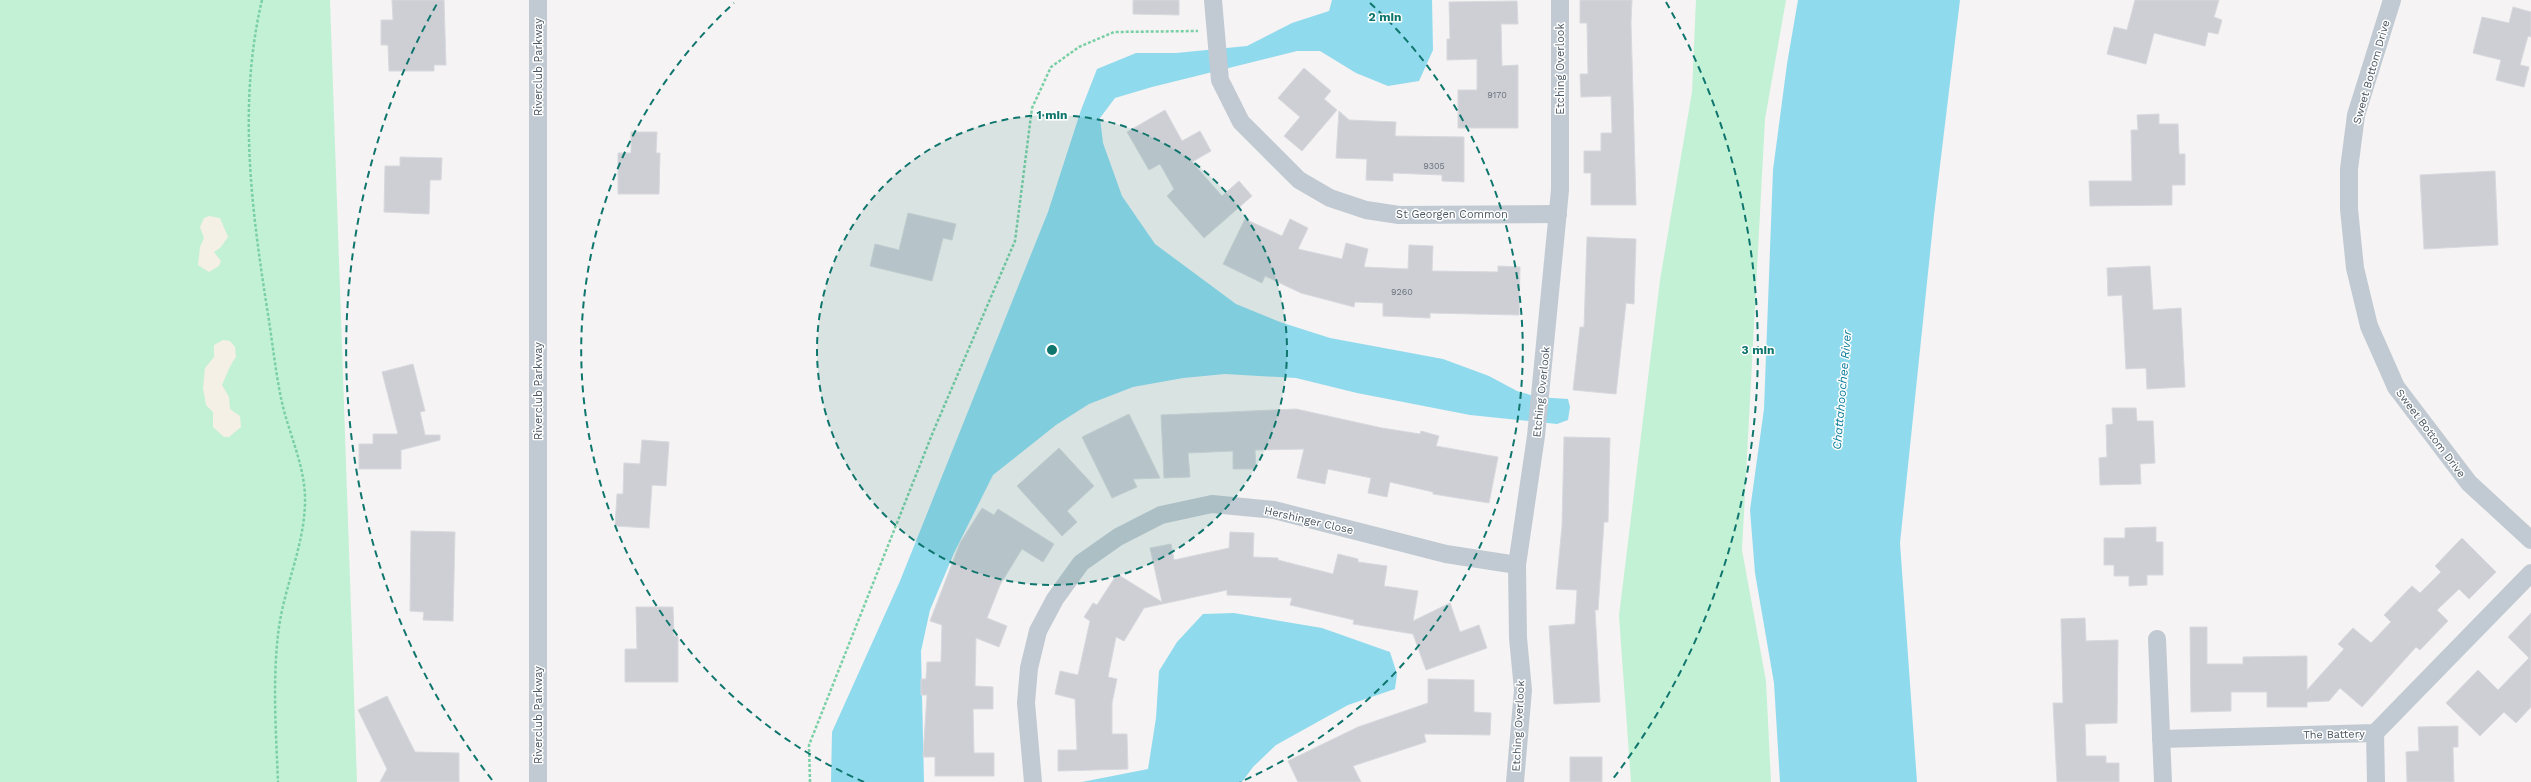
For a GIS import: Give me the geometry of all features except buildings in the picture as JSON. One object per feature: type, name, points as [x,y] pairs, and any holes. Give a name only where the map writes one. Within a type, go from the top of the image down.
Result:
[{"type":"street","name":"Riverclub Parkway","points":[[538,0],[538,782]]},
{"type":"street","name":"St Georgen Common","points":[[1213,0],[1214,31],[1220,80],[1241,122],[1299,180],[1330,198],[1366,210],[1399,215],[1558,214]]},
{"type":"street","name":"Etching Overlook","points":[[1515,782],[1523,690],[1518,638],[1517,565],[1536,436],[1560,190],[1560,0]]},
{"type":"street","name":"Sweet Bottom Drive","points":[[2392,0],[2356,115],[2349,169],[2349,209],[2355,268],[2369,326],[2396,387],[2469,484],[2531,540]]},
{"type":"street","name":"Hershinger Close","points":[[1032,779],[1026,703],[1029,668],[1038,631],[1055,599],[1081,563],[1118,537],[1160,515],[1212,504],[1274,510],[1446,554],[1517,565]]},
{"type":"street","name":"The Battery","points":[[2162,739],[2374,733],[2531,574]]},
{"type":"street","points":[[2157,639],[2164,782]]},
{"type":"street","points":[[2374,733],[2376,782]]},
{"type":"path","points":[[262,0],[253,38],[248,129],[253,213],[281,399],[302,468],[305,502],[300,542],[279,626],[276,678],[278,782]]},
{"type":"path","points":[[810,782],[809,745],[933,432],[1015,241],[1032,108],[1051,67],[1079,46],[1114,32],[1214,31]]},
{"type":"green space","points":[[0,0],[330,0],[357,782],[0,782]]},
{"type":"green space","points":[[1696,0],[1786,0],[1765,119],[1742,550],[1766,681],[1771,782],[1631,782],[1619,616],[1660,280],[1692,92]]},
{"type":"sand","points":[[209,216],[220,218],[228,237],[220,248],[214,252],[221,261],[219,266],[209,272],[198,265],[200,247],[204,238],[200,227],[204,218]]},
{"type":"sand","points":[[223,340],[230,341],[235,347],[236,357],[222,385],[229,397],[230,409],[240,416],[241,427],[229,437],[224,437],[213,427],[213,412],[206,405],[203,388],[205,368],[214,357],[214,345]]},
{"type":"water","points":[[1332,0],[1432,0],[1433,50],[1419,81],[1388,86],[1356,73],[1320,51],[1297,51],[1152,87],[1115,98],[1100,118],[1103,143],[1122,196],[1155,244],[1236,304],[1280,322],[1330,338],[1443,359],[1489,376],[1517,391],[1537,397],[1568,399],[1570,407],[1568,420],[1557,424],[1470,415],[1357,393],[1296,378],[1225,374],[1183,378],[1133,387],[1089,404],[1056,425],[993,475],[954,553],[930,610],[921,651],[924,782],[831,782],[832,732],[900,581],[1048,212],[1081,110],[1097,69],[1136,53],[1176,53],[1247,46],[1292,23],[1329,11]]},
{"type":"water","name":"Chattahoochee River","points":[[1798,0],[1960,0],[1934,215],[1900,543],[1917,782],[1780,782],[1774,683],[1755,573],[1750,510],[1764,409],[1773,170],[1787,64]]},
{"type":"water","points":[[1234,613],[1322,628],[1390,652],[1397,674],[1395,689],[1348,705],[1276,745],[1253,767],[1242,782],[1082,782],[1148,769],[1156,718],[1159,671],[1177,642],[1203,614]]}]
